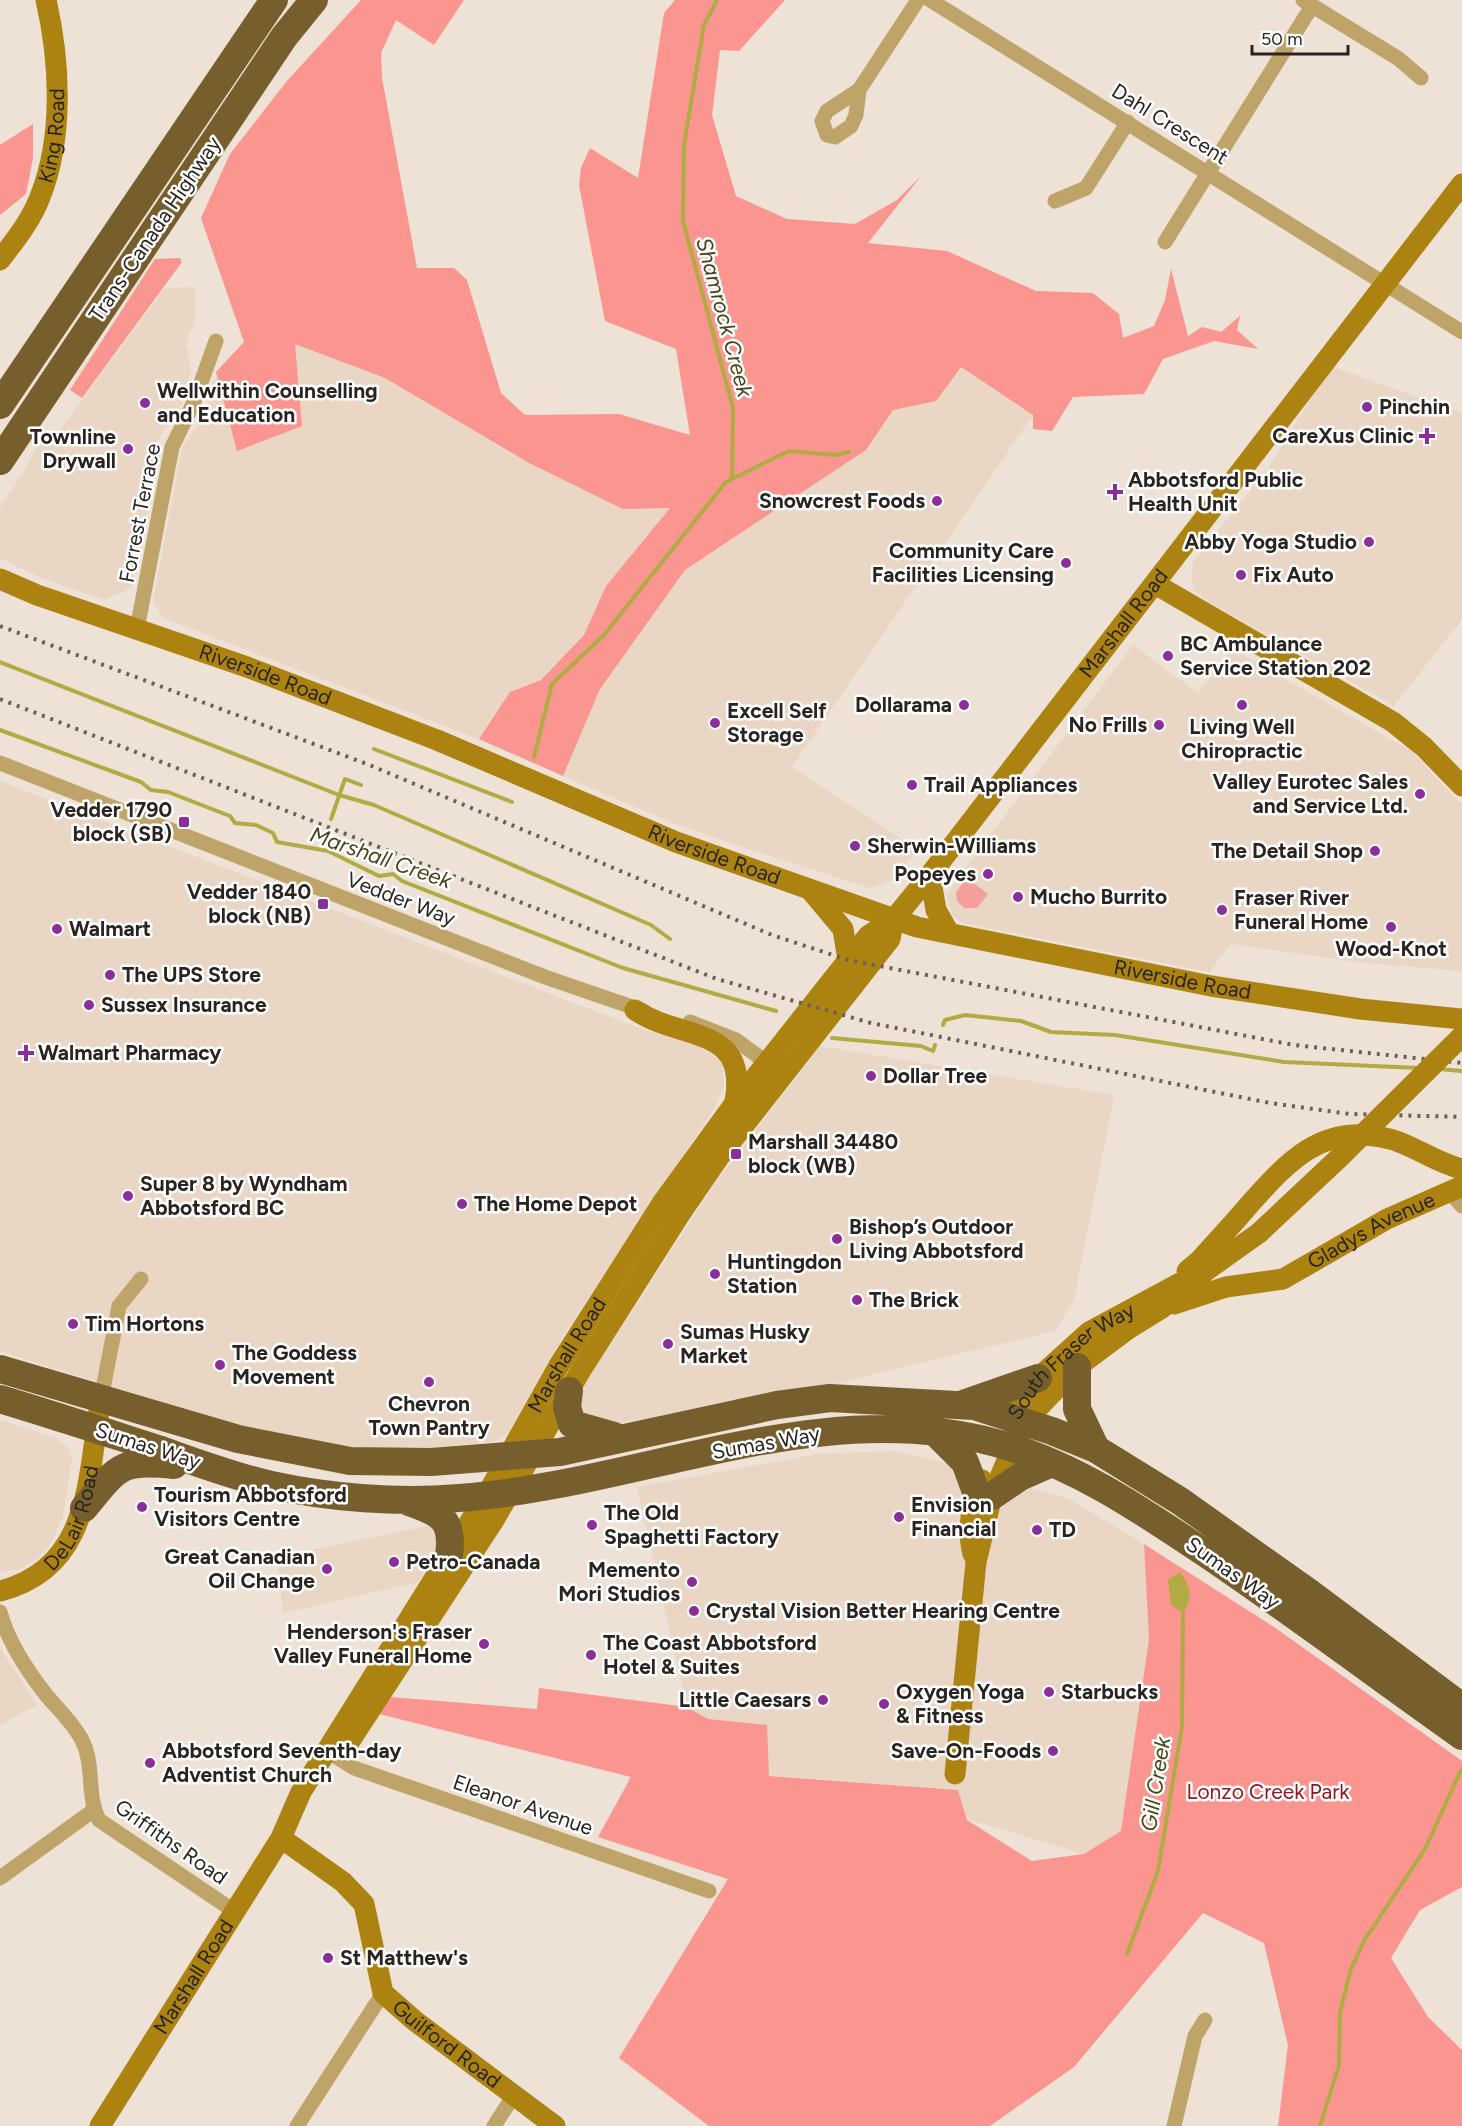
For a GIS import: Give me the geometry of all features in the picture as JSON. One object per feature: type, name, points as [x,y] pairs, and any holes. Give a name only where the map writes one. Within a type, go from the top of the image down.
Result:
[{"type":"highway","name":"Trans-Canada Highway","points":[[0,405],[274,0]]},
{"type":"highway","name":"Trans-Canada Highway","points":[[0,461],[284,37],[314,0]]},
{"type":"highway","points":[[1077,1367],[1077,1409],[1096,1449]]},
{"type":"highway","name":"Sumas Way","points":[[0,1369],[238,1439],[350,1461],[431,1462],[560,1452],[777,1405],[830,1398],[963,1404],[1013,1434],[1052,1464],[1120,1498],[1169,1529],[1258,1589],[1462,1736]]},
{"type":"highway","points":[[963,1404],[1038,1378]]},
{"type":"highway","points":[[569,1391],[567,1407],[572,1424],[586,1430],[625,1438]]},
{"type":"highway","name":"Sumas Way","points":[[0,1399],[271,1485],[340,1495],[398,1498],[499,1494],[810,1433],[866,1428],[1013,1434],[1096,1449],[1180,1501],[1311,1594],[1427,1682],[1462,1705]]},
{"type":"highway","points":[[95,1428],[124,1423],[194,1444],[238,1439]]},
{"type":"highway","points":[[934,1431],[965,1462],[984,1494],[1052,1464]]},
{"type":"highway","points":[[1013,1434],[1053,1448],[1102,1472],[1238,1554],[1311,1594]]},
{"type":"highway","points":[[84,1508],[109,1478],[132,1464],[142,1461],[218,1469]]},
{"type":"highway","points":[[398,1498],[432,1510],[448,1523],[452,1535],[449,1556]]},
{"type":"main road","name":"King Road","points":[[0,260],[23,230],[40,197],[50,161],[55,126],[56,68],[53,35],[46,0]]},
{"type":"main road","name":"Marshall Road","points":[[521,1455],[569,1391],[680,1214],[848,960],[869,935],[894,918],[930,875],[1462,184]]},
{"type":"main road","name":"Riverside Road","points":[[0,579],[37,596],[247,667],[437,740],[665,838],[917,927],[1210,986],[1360,1009],[1462,1019]]},
{"type":"main road","points":[[1155,584],[1392,722],[1424,747],[1462,786]]},
{"type":"main road","points":[[930,875],[936,910],[949,933]]},
{"type":"main road","points":[[812,891],[843,929],[847,942],[848,960]]},
{"type":"main road","name":"Marshall Road","points":[[333,1755],[499,1494],[521,1455],[593,1309],[663,1202],[735,1102],[775,1069],[890,939],[894,918]]},
{"type":"main road","points":[[635,1010],[653,1022],[709,1038],[721,1046],[736,1065],[738,1087],[735,1102]]},
{"type":"main road","name":"South Fraser Way","points":[[1013,1434],[1077,1367],[1128,1329],[1159,1302],[1259,1233],[1340,1157],[1462,1036]]},
{"type":"main road","points":[[1159,1302],[1288,1162],[1310,1147],[1344,1136],[1379,1136],[1411,1146],[1462,1169]]},
{"type":"main road","points":[[1435,1158],[1458,1194]]},
{"type":"main road","name":"Gladys Avenue","points":[[1159,1302],[1226,1287],[1283,1279],[1387,1219],[1458,1194]]},
{"type":"main road","name":"South Fraser Way","points":[[955,1774],[984,1494],[1038,1378],[1089,1332],[1159,1302]]},
{"type":"main road","name":"DeLair Road","points":[[0,1591],[22,1586],[44,1572],[75,1533],[84,1508],[100,1399]]},
{"type":"main road","name":"Marshall Road","points":[[100,2126],[284,1833],[311,1801],[333,1755],[449,1556],[499,1494]]},
{"type":"main road","name":"Guilford Road","points":[[284,1833],[344,1882],[364,1904],[383,1993],[415,2021],[555,2126]]},
{"type":"street","points":[[859,90],[918,0]]},
{"type":"street","name":"Dahl Crescent","points":[[930,0],[1388,283],[1462,332]]},
{"type":"street","points":[[1165,242],[1308,3],[1400,59],[1421,78]]},
{"type":"street","points":[[1055,201],[1086,188],[1128,122]]},
{"type":"street","name":"Forrest Terrace","points":[[137,629],[172,447],[194,402],[216,341]]},
{"type":"street","name":"Vedder Way","points":[[0,763],[545,977],[635,1010],[657,1012],[713,1029],[736,1040],[775,1069]]},
{"type":"street","name":"DeLair Road","points":[[100,1399],[118,1306],[141,1279]]},
{"type":"street","name":"Griffiths Road","points":[[0,1612],[7,1635],[41,1688],[81,1738],[90,1765],[94,1810],[106,1827],[234,1911]]},
{"type":"street","name":"Eleanor Avenue","points":[[333,1755],[354,1768],[709,1891]]},
{"type":"street","points":[[0,1878],[94,1810]]},
{"type":"street","points":[[297,2126],[383,1993]]},
{"type":"street","points":[[1174,2126],[1195,2036],[1205,2020]]},
{"type":"street","points":[[494,2126],[514,2095]]},
{"type":"shaded area","points":[[195,287],[195,323],[189,333],[187,346],[191,372],[185,399],[157,441],[151,487],[131,588],[104,600],[42,578],[0,558],[0,508],[25,470],[39,442],[48,435],[54,438],[165,288]]},
{"type":"shaded area","points":[[295,344],[385,378],[528,463],[671,507],[606,586],[584,635],[541,680],[510,692],[479,739],[163,618],[153,601],[182,448],[206,413],[213,380]]},
{"type":"shaded area","points":[[1331,366],[1462,413],[1462,619],[1394,706],[1206,600],[1194,590],[1191,578],[1193,562],[1267,470]]},
{"type":"shaded area","points":[[961,367],[1033,415],[792,767],[918,850],[891,881],[870,888],[738,846],[668,821],[563,776],[600,689],[685,570],[866,450],[893,410],[936,401]]},
{"type":"shaded area","points":[[1133,645],[1198,693],[1233,649],[1411,751],[1462,805],[1462,971],[1356,962],[1231,944],[1209,972],[963,923],[953,916],[947,896],[955,882]]},
{"type":"shaded area","points":[[0,781],[641,1029],[705,1048],[718,1057],[723,1068],[724,1087],[715,1107],[560,1341],[508,1433],[495,1441],[412,1450],[334,1446],[228,1423],[0,1351]]},
{"type":"shaded area","points":[[967,878],[988,894],[977,908],[964,908],[957,901],[956,892]]},
{"type":"shaded area","points":[[820,1046],[1114,1095],[1074,1300],[1055,1331],[799,1392],[724,1401],[671,1414],[601,1426],[588,1424],[578,1404],[583,1388],[714,1185]]},
{"type":"shaded area","points":[[0,1420],[57,1438],[68,1448],[72,1459],[63,1516],[50,1545],[35,1560],[18,1569],[0,1572]]},
{"type":"shaded area","points":[[893,1451],[940,1461],[1069,1499],[1144,1544],[1149,1639],[1121,1831],[1084,1854],[967,1819],[957,1790],[701,1770],[637,1487],[818,1454]]},
{"type":"shaded area","points":[[432,1525],[440,1537],[439,1550],[418,1582],[283,1613],[277,1557]]},
{"type":"shaded area","points":[[1180,1572],[1187,1583],[1189,1592],[1183,1613],[1171,1605],[1168,1580]]},
{"type":"shaded area","points":[[0,1648],[37,1705],[0,1725]]},
{"type":"green space","points":[[361,0],[464,0],[434,45],[396,20],[381,53],[382,78],[417,268],[454,268],[467,280],[501,393],[525,415],[619,414],[690,435],[676,349],[605,321],[579,185],[581,168],[590,148],[638,178],[664,13],[675,0],[785,0],[739,51],[720,50],[712,115],[736,196],[787,219],[855,224],[897,200],[921,176],[868,243],[947,251],[1036,291],[1093,293],[1119,314],[1123,338],[1154,326],[1165,300],[1171,269],[1188,336],[1202,327],[1221,332],[1240,316],[1237,330],[1258,349],[1214,341],[1163,359],[1144,394],[1073,397],[1052,431],[1033,429],[1033,415],[961,367],[936,401],[893,410],[866,450],[685,570],[600,689],[563,776],[479,739],[510,692],[541,680],[584,635],[606,586],[670,508],[623,509],[529,463],[385,378],[295,344],[302,426],[237,451],[216,372],[244,342],[201,218],[230,154],[287,81]]},
{"type":"green space","points":[[33,124],[33,158],[26,194],[0,215],[0,145]]},
{"type":"green space","points":[[180,258],[182,262],[82,398],[70,390],[155,259]]},
{"type":"green space","name":"Lonzo Creek Park","points":[[1144,1544],[1274,1627],[1462,1761],[1462,1887],[1420,1910],[1391,1958],[1428,2017],[1462,2050],[1462,2126],[1278,2126],[1288,2045],[1264,1943],[1203,1913],[1074,2067],[990,2126],[709,2126],[619,2058],[728,1879],[598,1837],[631,1777],[379,1714],[390,1697],[537,1709],[539,1688],[687,1707],[708,1719],[767,1725],[769,1776],[958,1790],[967,1820],[1032,1861],[1084,1854],[1121,1831],[1149,1639]]},
{"type":"waterway","name":"Shamrock Creek","points":[[717,0],[704,25],[684,145],[683,221],[733,408],[732,477]]},
{"type":"waterway","name":"Shamrock Creek","points":[[534,757],[552,684],[604,635],[726,482],[789,451],[835,455],[849,452]]},
{"type":"waterway","points":[[0,662],[339,795],[374,805],[651,925],[670,939]]},
{"type":"waterway","name":"Marshall Creek","points":[[0,730],[141,782],[151,790],[168,792],[230,816],[235,823],[256,825],[273,833],[277,842],[328,851],[379,876],[393,874],[402,881],[623,968],[776,1011]]},
{"type":"waterway","points":[[374,749],[512,802]]},
{"type":"waterway","points":[[331,819],[345,779],[361,785]]},
{"type":"waterway","points":[[324,838],[330,847],[328,851]]},
{"type":"waterway","points":[[943,1025],[945,1020],[965,1015],[1021,1021],[1051,1032],[1115,1035],[1284,1062],[1419,1068]]},
{"type":"waterway","points":[[832,1038],[921,1046],[933,1051],[935,1045]]},
{"type":"waterway","points":[[1439,1069],[1462,1071]]},
{"type":"waterway","name":"Gill Creek","points":[[1127,1954],[1158,1871],[1182,1726],[1183,1613]]},
{"type":"waterway","points":[[1320,2126],[1339,2065],[1340,2012],[1351,1969],[1364,1941],[1425,1849],[1461,1770]]},
{"type":"railway","points":[[0,626],[367,764],[772,935],[848,960],[1294,1045],[1462,1063]]},
{"type":"railway","points":[[0,699],[717,979],[871,1023],[1270,1103],[1350,1114],[1462,1117]]},
{"type":"place","name":"Wellwithin Counselling and Education","points":[[145,403]]},
{"type":"place","name":"Pinchin","points":[[1367,407]]},
{"type":"place","name":"CareXus Clinic","points":[[1427,436]]},
{"type":"place","name":"Townline Drywall","points":[[128,449]]},
{"type":"place","name":"Abbotsford Public Health Unit","points":[[1115,492]]},
{"type":"place","name":"Snowcrest Foods","points":[[937,501]]},
{"type":"place","name":"Abby Yoga Studio","points":[[1369,542]]},
{"type":"place","name":"Community Care Facilities Licensing","points":[[1066,563]]},
{"type":"place","name":"Fix Auto","points":[[1241,575]]},
{"type":"place","name":"BC Ambulance Service Station 202","points":[[1168,656]]},
{"type":"place","name":"Dollarama","points":[[964,705]]},
{"type":"place","name":"Living Well Chiropractic","points":[[1242,705]]},
{"type":"place","name":"Excell Self Storage","points":[[715,723]]},
{"type":"place","name":"No Frills","points":[[1159,725]]},
{"type":"place","name":"Trail Appliances","points":[[912,785]]},
{"type":"place","name":"Valley Eurotec Sales and Service Ltd.","points":[[1420,794]]},
{"type":"place","name":"Vedder 1790 block (SB)","points":[[184,822]]},
{"type":"place","name":"Sherwin-Williams","points":[[855,846]]},
{"type":"place","name":"The Detail Shop","points":[[1375,851]]},
{"type":"place","name":"Popeyes","points":[[988,874]]},
{"type":"place","name":"Mucho Burrito","points":[[1018,897]]},
{"type":"place","name":"Vedder 1840 block (NB)","points":[[323,904]]},
{"type":"place","name":"Fraser River Funeral Home","points":[[1222,910]]},
{"type":"place","name":"Wood-Knot","points":[[1391,927]]},
{"type":"place","name":"Walmart","points":[[57,929]]},
{"type":"place","name":"The UPS Store","points":[[110,975]]},
{"type":"place","name":"Sussex Insurance","points":[[89,1005]]},
{"type":"place","name":"Walmart Pharmacy","points":[[26,1053]]},
{"type":"place","name":"Dollar Tree","points":[[871,1076]]},
{"type":"place","name":"Marshall 34480 block (WB)","points":[[736,1154]]},
{"type":"place","name":"Super 8 by Wyndham Abbotsford BC","points":[[128,1196]]},
{"type":"place","name":"The Home Depot","points":[[462,1204]]},
{"type":"place","name":"Bishop’s Outdoor Living Abbotsford","points":[[837,1239]]},
{"type":"place","name":"Huntingdon Station","points":[[715,1274]]},
{"type":"place","name":"The Brick","points":[[857,1300]]},
{"type":"place","name":"Tim Hortons","points":[[73,1324]]},
{"type":"place","name":"Sumas Husky Market","points":[[668,1344]]},
{"type":"place","name":"The Goddess Movement","points":[[220,1365]]},
{"type":"place","name":"Chevron Town Pantry","points":[[429,1382]]},
{"type":"place","name":"Tourism Abbotsford Visitors Centre","points":[[142,1507]]},
{"type":"place","name":"Envision Financial","points":[[899,1517]]},
{"type":"place","name":"The Old Spaghetti Factory","points":[[592,1525]]},
{"type":"place","name":"TD","points":[[1037,1530]]},
{"type":"place","name":"Petro-Canada","points":[[394,1562]]},
{"type":"place","name":"Great Canadian Oil Change","points":[[327,1569]]},
{"type":"place","name":"Memento Mori Studios","points":[[692,1582]]},
{"type":"place","name":"Crystal Vision Better Hearing Centre","points":[[694,1611]]},
{"type":"place","name":"Henderson's Fraser Valley Funeral Home","points":[[484,1644]]},
{"type":"place","name":"The Coast Abbotsford Hotel & Suites","points":[[591,1655]]},
{"type":"place","name":"Starbucks","points":[[1049,1692]]},
{"type":"place","name":"Little Caesars","points":[[823,1700]]},
{"type":"place","name":"Oxygen Yoga & Fitness","points":[[884,1704]]},
{"type":"place","name":"Save-On-Foods","points":[[1053,1751]]},
{"type":"place","name":"Abbotsford Seventh-day Adventist Church","points":[[150,1763]]},
{"type":"place","name":"St Matthew's","points":[[328,1958]]}]
